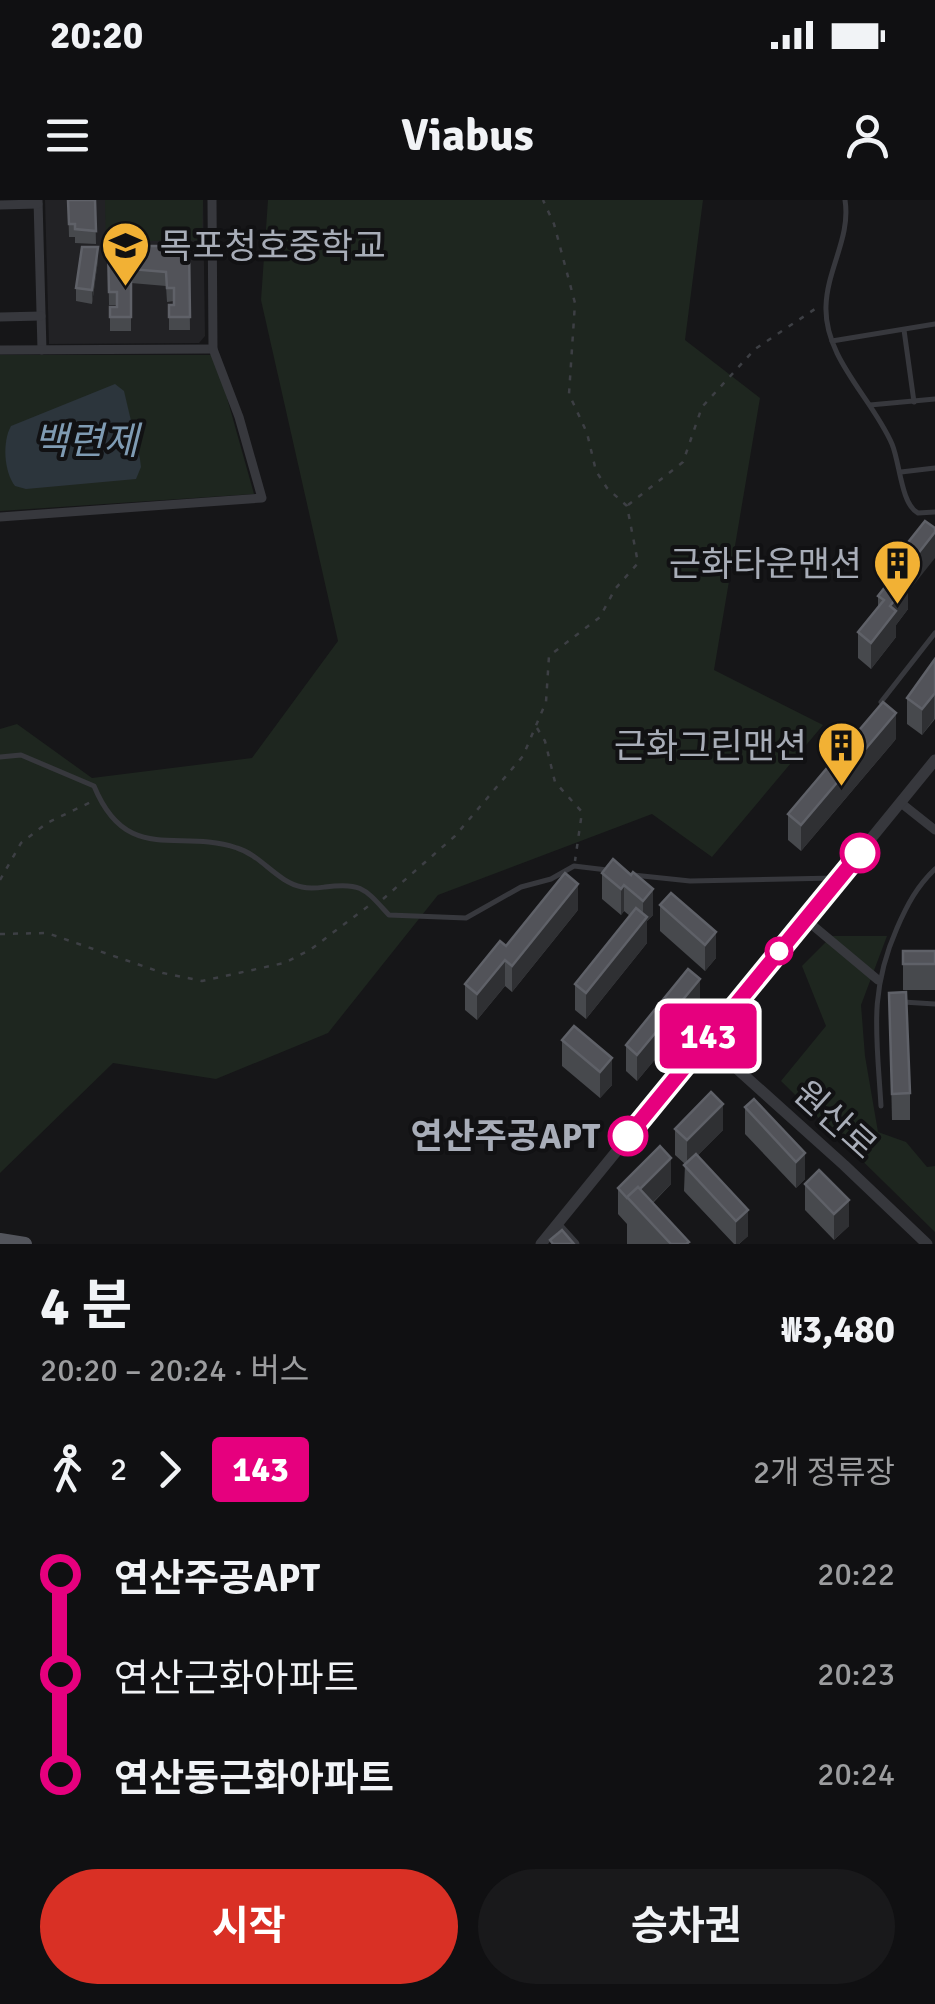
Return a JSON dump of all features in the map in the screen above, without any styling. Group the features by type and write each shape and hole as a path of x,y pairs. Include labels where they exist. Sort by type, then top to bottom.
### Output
{"main road":[{"path":"0,1240 25,1244"}],"street":[{"path":"0,517 262,498 239,417 213,349 212,200"},
{"path":"0,206 38,202 42,350"},
{"path":"0,317 41,316"},
{"path":"0,350 213,349"},
{"path":"540,1244 935,760"},
{"path":"901,803 935,830"},
{"path":"805,919 830,944 878,980"},
{"name":"원산로","path":"705,1040 927,1244"},
{"path":"557,1224 575,1244"}],"lane":[{"path":"845,200 847,211 840,250 828,284 827,330 883,425 911,510 935,512"},
{"path":"832,341 935,324"},
{"path":"904,330 914,402"},
{"path":"870,405 935,399"},
{"path":"901,472 935,468"},
{"path":"880,702 935,633"},
{"path":"0,757 21,755 94,786 120,826 140,838 240,848 289,884 308,889 350,883 365,888 389,915 466,918 521,887 551,879 574,866 611,870"},
{"path":"881,1106 878,980 906,908 935,869"},
{"path":"629,874 690,882 839,878"},
{"path":"876,1000 935,1004"}],"path":[{"path":"0,934 47,933 162,973 202,980 284,963 310,950 364,907 388,897 455,836 523,756 546,702 550,656 600,617 615,589 638,563 627,506 607,488 596,471 587,433 569,394 575,303 554,224 542,200"},
{"path":"627,506 683,462 702,407 755,349 820,306 826,306"},
{"path":"536,726 545,741 555,782 582,812 574,866"},
{"path":"0,880 21,843 47,823 99,798"}],"shaded area":[{"name":"목포청호중학교","path":"45,200 203,200 205,336 199,343 49,344"},
{"path":"105,200 203,200 202,240 106,242"},
{"path":"268,200 703,200 685,340 760,398 714,670 823,725 712,857 652,814 438,895 328,1033 216,1079 113,1063 0,1173 0,729 17,724 92,778 252,758 338,641 261,300"},
{"path":"0,355 215,355 254,494 0,511"},
{"path":"832,936 887,936 861,1005 865,1056 878,1132 906,1142 927,1167 935,1166 935,1232 781,1081 826,1026 802,966"}],"water":[{"name":"백련제","path":"115,384 124,391 140,459 136,479 26,489 15,486 6,457 11,426"}],"building":[{"path":"68,200 95,200 96,231 75,229 75,224 69,224"},
{"path":"108,246 189,246 190,317 169,317 174,288 167,288 166,272 131,269 131,317 110,317 110,307 117,307 117,292 109,292"},
{"path":"82,247 98,247 92,290 76,288"},
{"path":"925,521 935,532 902,574 890,565"},
{"path":"896,573 908,583 890,606 896,611 871,643 858,632 884,600 878,596"},
{"path":"935,659 935,693 922,709 907,698"},
{"path":"883,702 896,713 801,825 788,814"},
{"path":"613,859 653,889 643,901 602,873"},
{"path":"565,873 578,884 512,966 505,960 477,994 465,984 500,941 506,946"},
{"path":"671,893 716,932 705,945 660,905"},
{"path":"636,908 647,917 586,993 575,984"},
{"path":"903,951 935,951 935,964 903,964"},
{"path":"688,969 700,979 637,1055 626,1045"},
{"path":"906,992 910,1093 892,1094 889,993"},
{"path":"574,1026 612,1058 600,1072 562,1040"},
{"path":"711,1092 723,1104 687,1140 675,1129"},
{"path":"754,1099 805,1153 796,1162 745,1107"},
{"path":"660,1146 671,1158 627,1198 618,1188"},
{"path":"696,1154 748,1210 736,1221 684,1165"},
{"path":"819,1170 849,1200 834,1214 805,1184"},
{"path":"638,1187 689,1242 671,1244 627,1197"},
{"path":"562,1230 574,1244 553,1244 550,1240"}],"bus line":[{"name":"143","path":"628,1136 860,853"}],"place":[{"name":"목포청호중학교","path":"125,288"},
{"name":"근화타운맨션","path":"897,606"},
{"name":"근화그린맨션","path":"842,788"},
{"name":"연산주공APT","path":"628,1136"}]}
